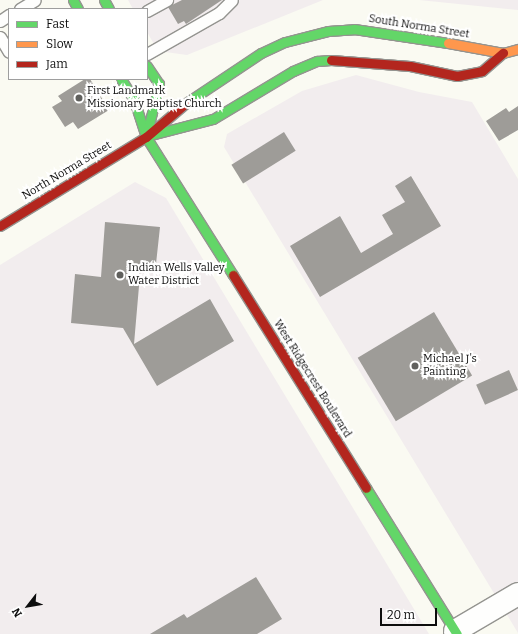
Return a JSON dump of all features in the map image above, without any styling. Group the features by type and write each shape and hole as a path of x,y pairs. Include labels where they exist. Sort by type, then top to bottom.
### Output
{"main road":[{"name":"South Norma Street","path":"146,137 199,92 261,53 285,42 328,31 354,29 412,36 503,53 518,49"},
{"name":"South Norma Street","path":"146,137 213,120 293,71 317,61 338,60 410,66 457,76 482,71 503,53"},
{"path":"146,137 159,84 148,68"},
{"name":"West Ridgecrest Boulevard","path":"122,80 134,100 146,137 456,632"},
{"name":"North Norma Street","path":"0,226 146,137"}],"street":[{"path":"456,632 518,594"}],"lane":[{"path":"22,8 35,0"},
{"path":"148,10 167,0"},
{"path":"148,46 227,0"},
{"path":"148,53 219,13 232,0"},
{"path":"0,37 8,50"}],"shaded area":[{"path":"128,0 323,0 187,55 158,51 148,34 148,8 132,8"},
{"path":"419,0 518,0 518,10"},
{"path":"356,75 419,92 472,102 518,179 518,633 224,147 227,134 302,91"},
{"path":"135,182 166,198 429,634 0,634 0,265"}],"building":[{"path":"182,0 222,0 186,24 184,21 178,24 168,7"},
{"path":"83,80 91,80 109,110 78,129 73,122 65,127 52,107 62,101 58,96"},
{"path":"518,106 518,130 499,141 486,121 506,108 509,112"},
{"path":"284,132 296,151 243,184 231,165"},
{"path":"411,176 441,226 320,297 290,246 340,216 361,253 393,234 382,215 405,202 395,186"},
{"path":"105,222 160,227 156,264 141,263 134,344 210,299 234,341 157,386 123,328 71,323 75,274 101,277"},
{"name":"Michael J's Painting","path":"434,312 472,375 396,421 358,358"},
{"path":"509,370 518,390 485,405 476,385"},
{"path":"256,577 282,619 257,634 150,634 184,614 187,618"}],"traffic: fast":[{"path":"73,0 77,8"},
{"path":"104,0 108,8"},
{"path":"186,103 261,53 285,42 328,31 354,29 448,43"},
{"path":"151,135 213,119 293,71 317,61 331,60"},
{"path":"146,137 159,84 148,68"},
{"path":"122,80 134,100 146,137 233,275"},
{"path":"366,488 457,634"}],"traffic: slow":[{"path":"448,43 503,53 518,49"}],"traffic: jam":[{"path":"331,60 410,66 457,76 482,71 503,53"},
{"path":"0,226 146,137 186,103"},
{"path":"233,275 366,488"}],"place":[{"name":"First Landmark Missionary Baptist Church","path":"79,98"},
{"name":"Indian Wells Valley Water District","path":"120,275"},
{"name":"Michael J's Painting","path":"415,366"}]}
